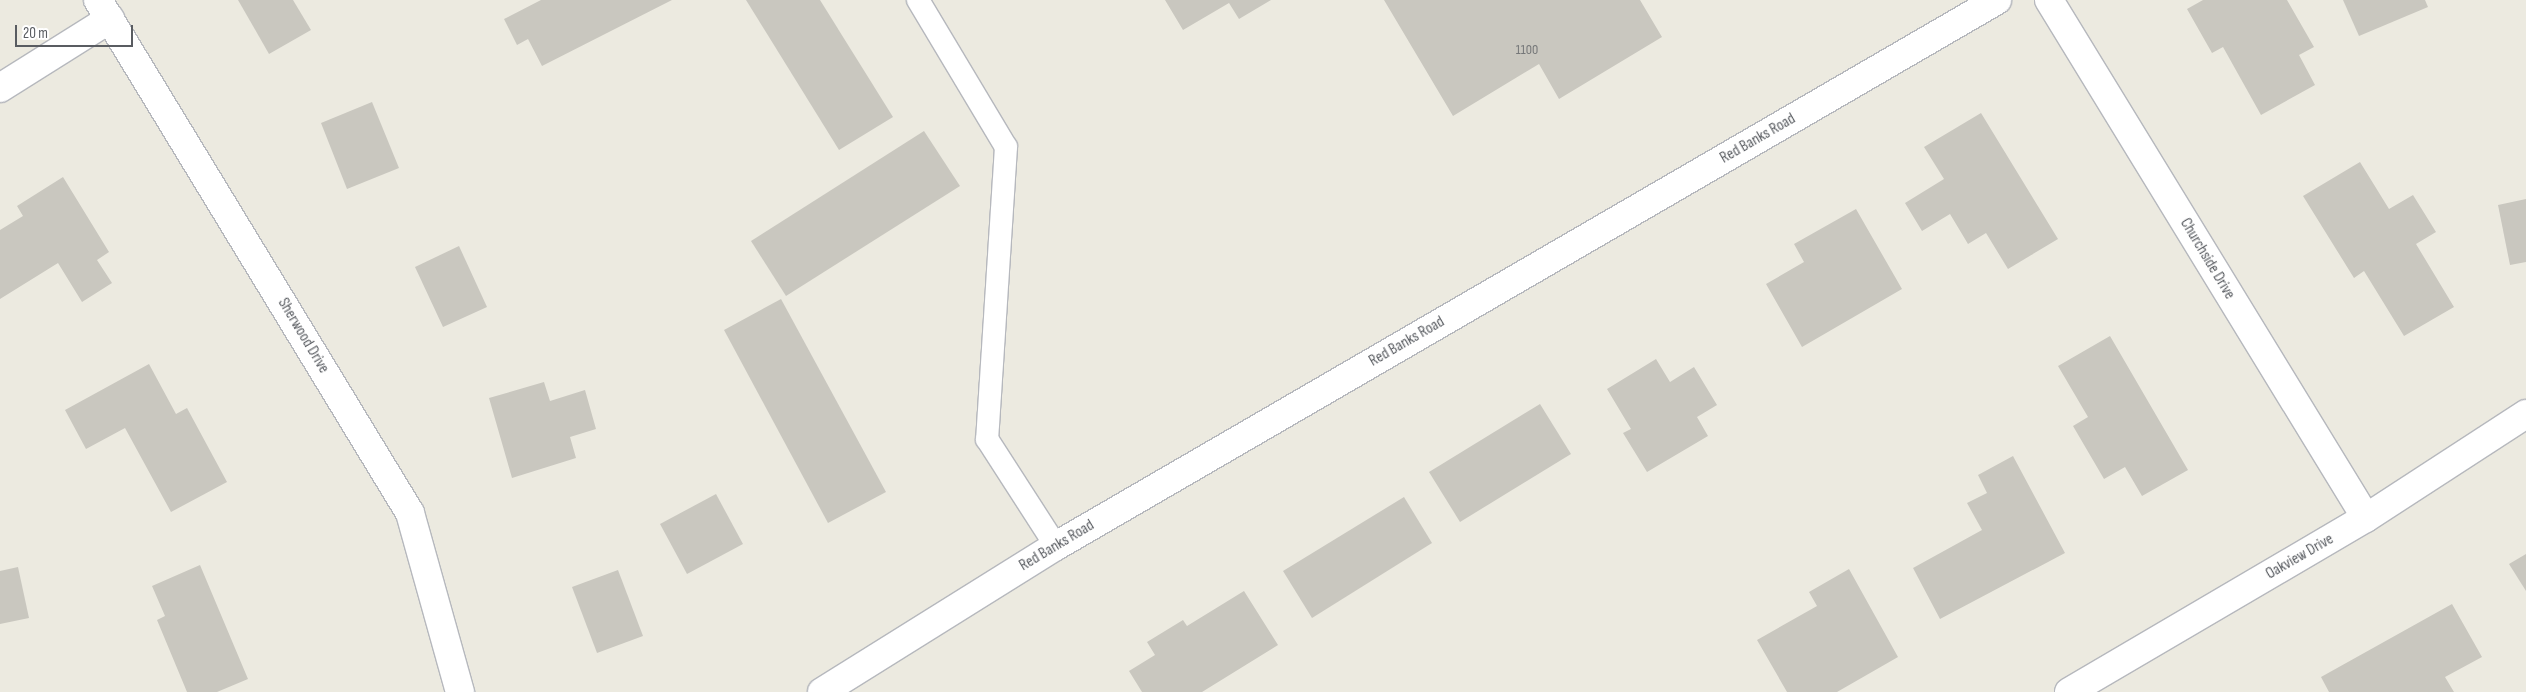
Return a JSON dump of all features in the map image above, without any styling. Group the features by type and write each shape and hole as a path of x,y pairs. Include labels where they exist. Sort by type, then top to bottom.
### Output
{"street":[{"name":"Red Banks Road","path":"822,692 1056,546 1997,0"},
{"name":"Churchside Drive","path":"2049,0 2366,518"},
{"path":"0,88 104,10"},
{"name":"Sherwood Drive","path":"104,10 410,513 460,692"},
{"name":"Oakview Drive","path":"2069,692 2366,518 2526,414"}],"lane":[{"path":"918,0 1006,147 987,439 1056,546"}],"building":[{"path":"238,0 293,0 311,30 269,54"},
{"path":"541,0 672,0 542,66 528,39 517,45 504,19"},
{"path":"746,0 820,0 893,117 839,150"},
{"path":"1165,0 1271,0 1239,19 1229,3 1183,30"},
{"path":"1384,0 1640,0 1662,37 1559,99 1539,64 1453,116"},
{"path":"2203,0 2287,0 2314,47 2299,55 2315,85 2261,115 2223,47 2212,53 2187,9"},
{"path":"2343,0 2425,0 2428,7 2359,36"},
{"path":"372,102 399,168 347,189 321,123"},
{"path":"1981,113 2058,239 2008,269 1986,233 1968,244 1950,214 1922,231 1905,203 1944,179 1924,147"},
{"path":"924,131 960,186 786,296 751,241"},
{"path":"2360,162 2389,209 2413,195 2436,232 2416,244 2454,307 2404,336 2364,271 2354,278 2303,196"},
{"path":"63,177 109,252 97,260 112,283 82,302 58,263 0,299 0,230 23,216 17,206"},
{"path":"2526,199 2526,262 2510,265 2498,205"},
{"path":"1856,209 1902,289 1802,347 1766,284 1804,262 1794,244"},
{"path":"459,246 487,307 443,327 415,267"},
{"path":"781,299 886,492 828,523 724,330"},
{"path":"2110,336 2188,470 2142,496 2125,467 2104,479 2073,426 2088,417 2058,366"},
{"path":"1656,359 1670,382 1694,367 1717,405 1697,417 1708,436 1647,472 1623,433 1631,429 1607,389"},
{"path":"149,364 176,414 187,408 227,482 171,512 125,428 86,449 65,410"},
{"path":"544,382 550,401 585,390 596,429 570,437 576,458 512,478 489,398"},
{"path":"1540,404 1571,454 1460,522 1429,472"},
{"path":"2013,456 2065,553 1940,619 1913,568 1982,530 1967,503 1987,493 1978,475"},
{"path":"716,494 743,544 687,574 660,524"},
{"path":"1404,497 1432,543 1312,618 1283,571"},
{"path":"2526,554 2526,591 2509,564"},
{"path":"200,565 248,679 217,692 187,692 157,620 165,616 152,586"},
{"path":"18,567 29,618 0,624 0,571"},
{"path":"1849,569 1898,657 1837,692 1787,692 1757,640 1817,606 1809,592"},
{"path":"618,570 643,636 597,653 572,587"},
{"path":"1244,591 1278,645 1202,692 1142,692 1129,671 1155,655 1147,642 1183,620 1187,626"},
{"path":"2452,604 2482,657 2445,677 2454,692 2329,692 2321,677"}]}
